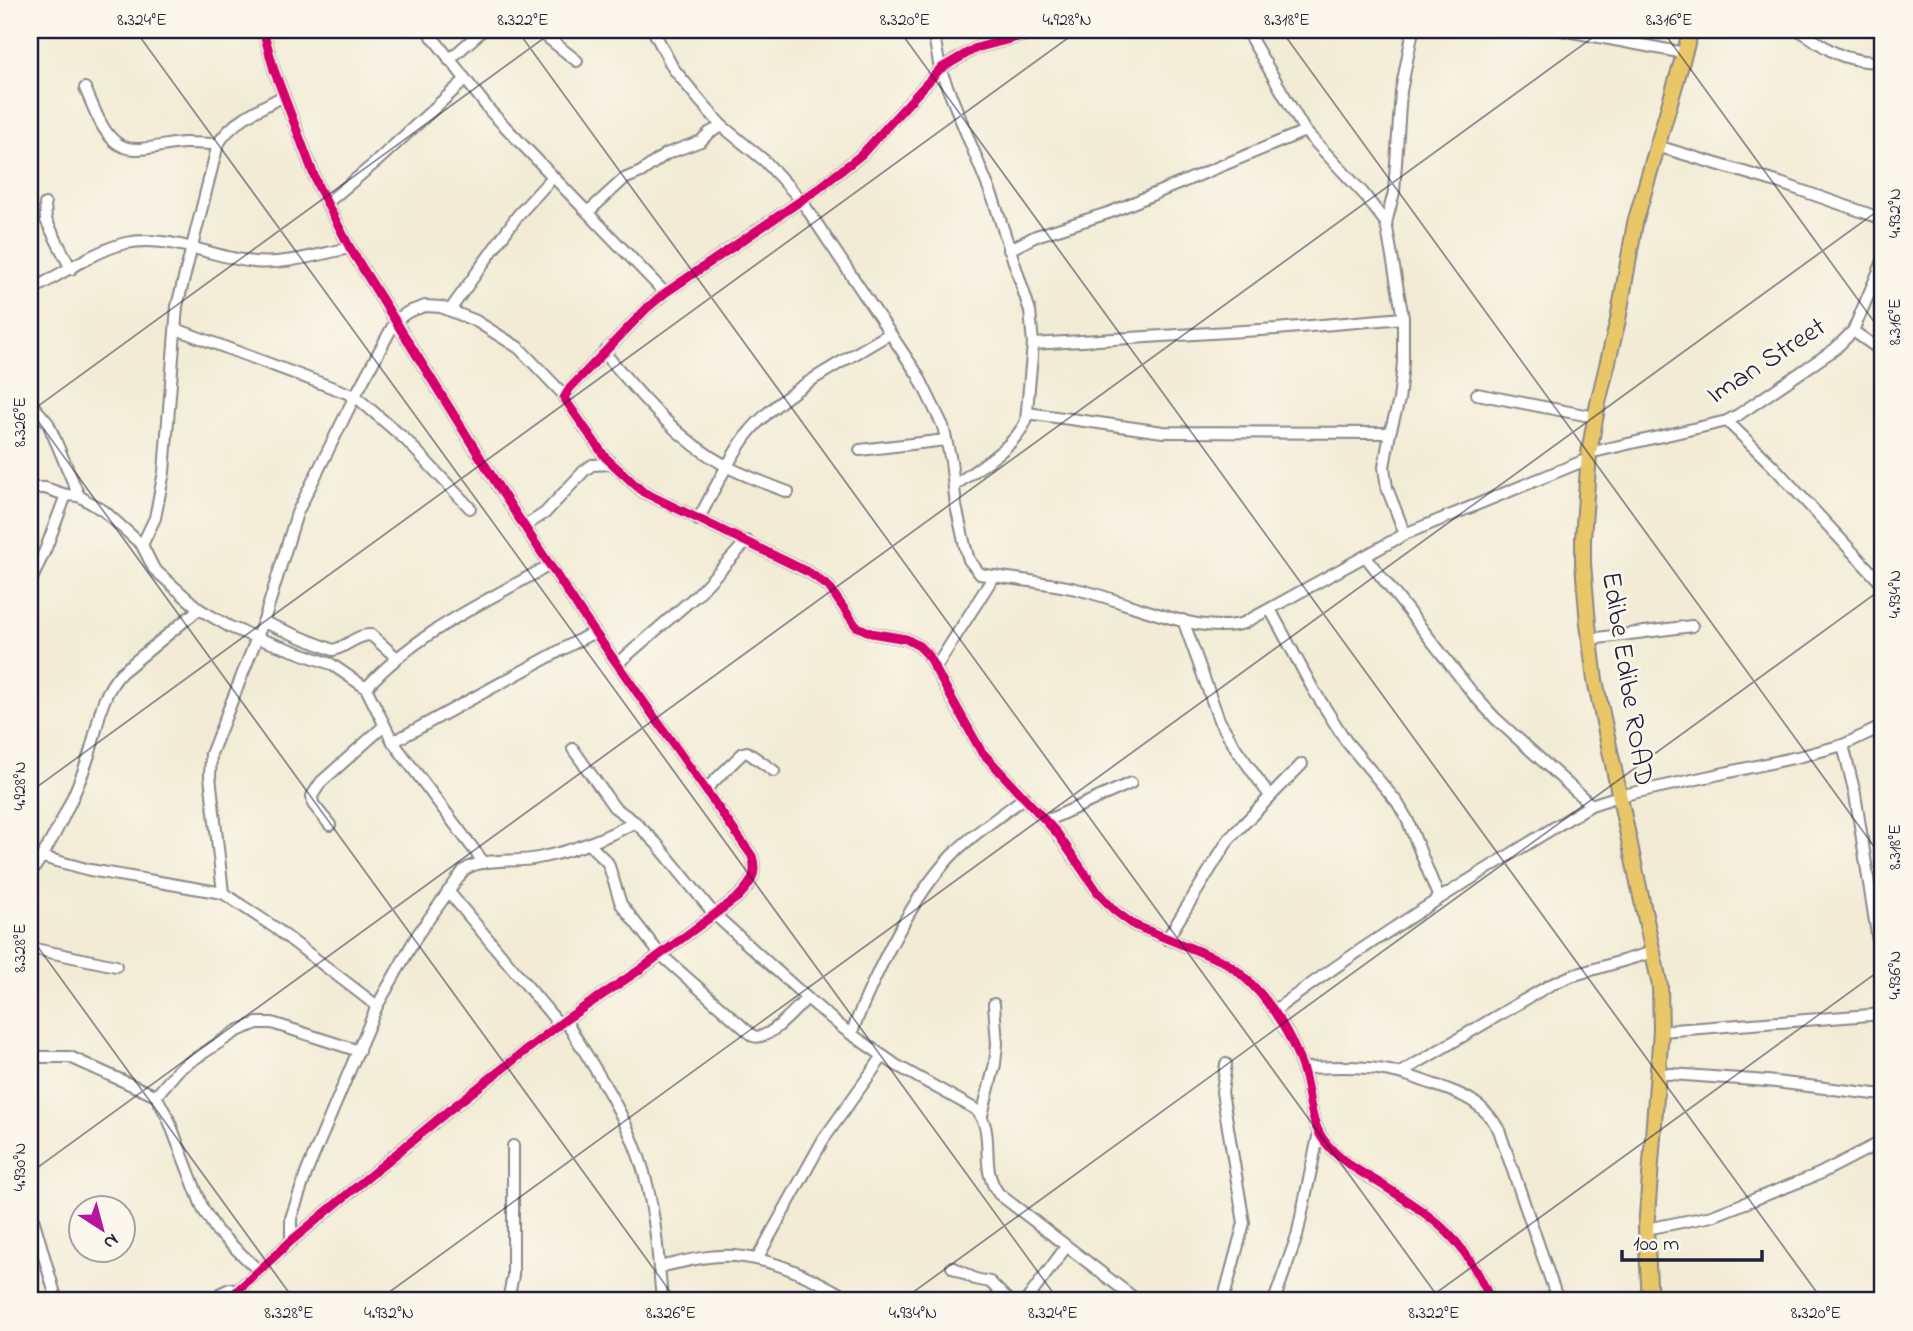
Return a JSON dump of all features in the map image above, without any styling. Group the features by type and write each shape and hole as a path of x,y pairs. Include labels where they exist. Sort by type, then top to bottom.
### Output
{"main road":[{"name":"Edibe Edibe ROAD","path":"1650,1301 1646,1228 1661,1031 1660,986 1595,680 1583,563 1588,456 1618,320 1634,223 1691,30"}],"street":[{"path":"216,1300 226,1289 239,1296 258,1270 448,1111 562,1022 638,971 749,887 755,874 752,856 594,632 350,248 327,202 284,96 263,30"},
{"path":"426,30 491,112 665,293"},
{"path":"449,60 483,30"},
{"path":"538,30 577,61"},
{"path":"653,30 673,68 722,125 765,161 802,200 918,375 934,405 946,440 969,560 980,574 994,576 936,667"},
{"path":"933,30 940,69 994,201 1030,311 1033,344 1027,413 1021,431 1011,442 954,486"},
{"path":"564,395 647,308 665,293 802,200 861,155 940,69 976,48 1044,30"},
{"path":"1246,30 1305,131 1363,193 1386,223"},
{"path":"1405,534 1387,488 1384,467 1399,400 1403,363 1403,318 1386,223 1394,192 1401,92 1413,30"},
{"path":"1562,30 1684,53"},
{"path":"1797,30 1813,37 1828,49 1848,57 1883,62"},
{"path":"327,202 376,162 465,80"},
{"path":"85,88 99,120 122,147 132,149 183,143 218,145"},
{"path":"142,545 155,518 164,472 177,306 218,145 229,129 242,119 284,96"},
{"path":"588,212 624,179 641,172 666,153 701,141 709,132 722,125"},
{"path":"1010,250 1035,236 1111,212 1305,131"},
{"path":"1657,146 1780,183 1883,219"},
{"path":"450,310 518,215 552,178"},
{"path":"45,204 46,220 71,269"},
{"path":"30,291 123,243 153,242 192,247 244,260 269,262 350,248"},
{"name":"Iman Street","path":"994,576 1076,589 1183,620 1217,627 1232,627 1270,609 1405,534 1588,456 1727,421 1835,349 1853,331 1883,261"},
{"path":"223,893 210,776 211,754 263,622 297,513 396,320 425,306 441,307 476,321 519,348 564,395 611,464 643,492 747,541 823,582 834,593 851,622 860,629 906,639 919,646 936,667 981,751 1046,821 1076,858 1099,894 1125,920 1202,951 1236,969 1274,1011 1303,1068 1324,1142 1352,1167 1415,1206 1452,1235 1476,1268 1491,1301"},
{"path":"1033,344 1276,330 1403,318"},
{"path":"176,329 355,396 407,441 470,508"},
{"path":"1853,331 1883,352"},
{"path":"698,520 747,435 777,406 889,334"},
{"path":"604,352 664,419 727,466 788,492"},
{"path":"1478,394 1595,417"},
{"path":"30,402 48,423 79,496"},
{"path":"1027,413 1163,432 1390,433"},
{"path":"1727,421 1773,466 1883,585"},
{"path":"860,450 946,440"},
{"path":"525,526 545,513 592,465 611,464"},
{"path":"30,488 45,488 79,496 104,511 142,545 154,569 199,609 230,627 331,664 366,688 393,742 484,863"},
{"path":"30,583 66,495"},
{"path":"617,664 698,594 747,541"},
{"path":"1365,556 1474,695 1495,718 1591,805"},
{"path":"366,688 397,658 434,632 550,565"},
{"path":"30,874 42,857 85,768 101,703 111,685 121,673 199,609"},
{"path":"1270,609 1313,689 1346,741 1407,819 1439,898"},
{"path":"1183,620 1219,720 1270,796"},
{"path":"263,622 333,650 342,648 359,636 372,635 397,658"},
{"path":"1590,639 1692,626"},
{"path":"393,742 594,632"},
{"path":"330,825 313,804 312,796 321,782 384,726"},
{"path":"1274,1011 1324,974 1439,898 1591,805 1619,796 1843,745 1883,726"},
{"path":"1843,745 1855,794 1883,973"},
{"path":"573,750 614,807 635,822 667,855 714,914 807,998 883,1056 982,1115"},
{"path":"706,789 743,753 747,752 774,771"},
{"path":"1167,939 1229,839 1302,764"},
{"path":"1046,821 1131,783"},
{"path":"851,1034 871,984 904,924 936,874 974,835 1025,797"},
{"path":"291,1241 291,1218 307,1171 377,1006 418,934 464,870 484,863 534,859 568,852 607,837 635,822"},
{"path":"589,844 608,863 621,904 659,953 753,1036 758,1038 768,1035 807,998"},
{"path":"42,857 90,870 223,893 274,927 377,1006"},
{"path":"448,891 562,1022 614,1100 639,1158 649,1195 662,1301"},
{"path":"30,948 116,965"},
{"path":"1400,1073 1550,985 1571,976 1653,952"},
{"path":"994,1004 997,1044 995,1064 982,1115 986,1129 987,1167 992,1185 1019,1211 1138,1301"},
{"path":"1661,1031 1883,1014"},
{"path":"156,1096 179,1069 237,1031 257,1023 272,1023 359,1051"},
{"path":"757,1259 822,1140 883,1056"},
{"path":"30,1057 70,1057 156,1096 168,1118 203,1209 217,1231 258,1270"},
{"path":"1223,1301 1244,1223 1222,1092 1226,1064"},
{"path":"1303,1068 1340,1067 1400,1073 1464,1095 1478,1103 1494,1121 1558,1301"},
{"path":"1658,1073 1767,1081 1883,1095"},
{"path":"1274,1301 1297,1236 1319,1132"},
{"path":"1646,1228 1712,1216 1819,1174 1883,1141"},
{"path":"508,1301 513,1275 513,1146"},
{"path":"30,1209 57,1301"},
{"path":"1026,1301 1066,1247"},
{"path":"659,1267 733,1255 757,1259 808,1278 852,1301"},
{"path":"952,1267 975,1279 990,1282 1009,1301"}],"cycle path":[{"path":"237,1291 291,1241 448,1111 565,1020 638,971 738,897 750,883 754,873 752,856 582,614 503,494 350,248 318,186 274,70 263,30"},
{"path":"1044,30 976,48 940,69 861,155 818,189 647,308 570,388 564,398 605,457 643,492 810,573 829,587 856,626 871,633 906,639 919,646 927,654 981,751 1057,833 1099,894 1115,911 1134,925 1225,962 1261,995 1281,1022 1296,1052 1305,1077 1316,1126 1326,1143 1345,1161 1418,1208 1447,1232 1470,1261 1491,1301"}]}
